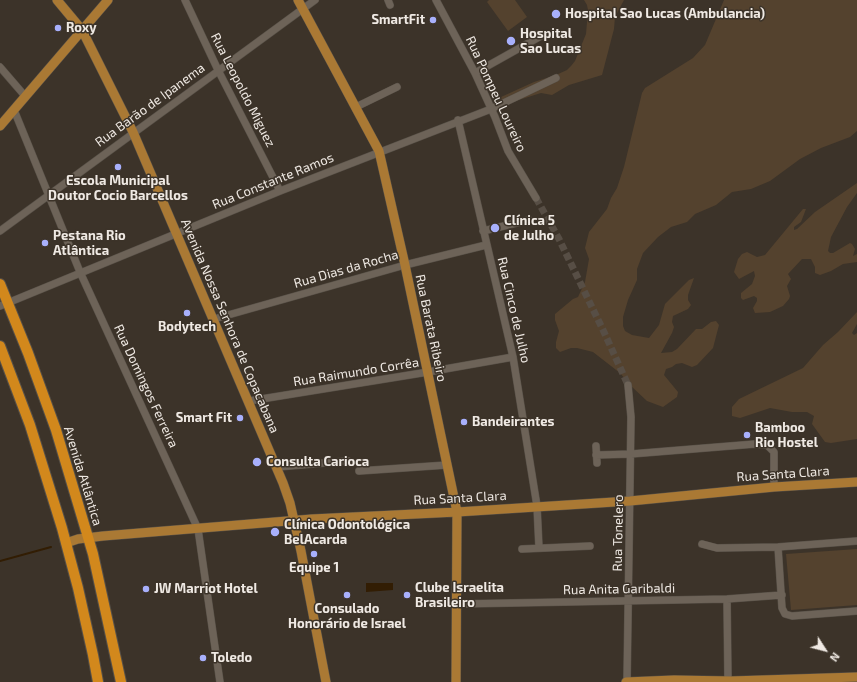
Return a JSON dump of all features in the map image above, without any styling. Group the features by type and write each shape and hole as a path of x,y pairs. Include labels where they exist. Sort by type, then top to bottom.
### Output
{"highway":[{"name":"Avenida Atlântica","path":"0,284 4,304 56,430 88,537 121,682"},
{"path":"0,346 30,425 66,543 98,682"}],"main road":[{"name":"Avenida Nossa Senhora de Copacabana","path":"57,0 82,30 134,132 277,466 287,493 294,520 326,682"},
{"path":"0,126 108,0"},
{"name":"Rua Barata Ribeiro","path":"298,0 379,151 428,372 456,512 456,682"},
{"name":"Rua Santa Clara","path":"66,543 88,537 294,520 630,501 774,487 857,482"},
{"path":"626,682 674,680 800,681 857,677"}],"street":[{"name":"Rua Leopoldo Miguez","path":"186,0 218,70 280,191"},
{"name":"Rua Barão de Ipanema","path":"0,231 315,0"},
{"name":"Rua Pompeu Loureiro","path":"436,0 491,108 508,152 536,198"},
{"path":"474,73 541,36"},
{"path":"0,67 25,96"},
{"name":"Rua Constante Ramos","path":"4,304 379,151 491,108 556,78"},
{"path":"356,106 397,87"},
{"name":"Rua Domingos Ferreira","path":"14,110 80,272 198,528 220,682"},
{"name":"Rua Cinco de Julho","path":"458,120 513,356 537,506 539,548"},
{"path":"483,231 529,220"},
{"name":"Rua Dias da Rocha","path":"214,319 405,265 486,245"},
{"name":"Rua Raimundo Corrêa","path":"249,401 428,372 513,356"},
{"name":"Rua Tonelero","path":"626,682 629,601 631,454 631,417 628,385"},
{"path":"596,455 631,454 754,444 767,445 774,452 774,487"},
{"path":"596,446 597,463"},
{"path":"277,466 348,461"},
{"path":"359,471 447,465"},
{"path":"702,544 717,548 778,547 857,541"},
{"path":"522,549 590,546"},
{"path":"778,547 783,611 789,615 857,611"},
{"name":"Rua Anita Garibaldi","path":"457,604 727,599 782,595"},
{"path":"727,599 728,681"}],"shaded area":[{"path":"489,0 515,0 527,17 508,31 487,2"},
{"path":"584,0 624,0 615,17 614,29 602,75 569,85 552,95 541,93 509,103 498,101 501,97 534,82 556,75 567,70 571,66 575,61 586,34 588,10"},
{"path":"724,0 857,0 857,131 850,137 821,148 800,159 770,181 751,189 732,192 716,205 695,214 687,222 671,227 658,237 643,253 637,269 637,280 628,300 623,317 623,326 625,331 632,335 649,338 659,325 665,304 689,280 694,278 688,295 688,300 691,305 688,309 673,316 672,322 674,327 661,353 672,352 677,349 696,329 702,329 711,322 716,321 719,325 713,348 697,365 692,367 682,363 666,369 664,375 678,392 677,397 663,407 647,401 620,373 593,352 571,348 560,352 556,348 559,331 555,320 555,314 573,299 578,297 585,282 589,259 585,248 589,232 607,209 617,188 624,167 642,93 645,88 693,58 705,45"},
{"path":"857,183 857,193 847,207 831,237 828,251 833,253 850,243 855,249 853,256 857,254 857,262 843,264 820,275 815,273 815,267 811,259 802,259 788,274 791,279 787,286 790,296 783,306 770,312 755,313 753,308 757,298 754,296 743,300 741,298 741,293 752,284 755,276 754,271 739,279 734,272 738,259 742,254 747,252 757,257 765,255 803,209 806,209 801,222 794,227 794,230 815,212"},
{"path":"857,312 857,324 852,333 854,335 857,333 857,439 831,443 825,442 812,424 814,416 807,412 792,412 770,408 740,418 732,416 732,407 739,399 803,368 823,345"},
{"path":"857,549 857,605 791,610 786,554"},
{"path":"366,583 393,583 393,590 366,592"}],"waterway":[{"path":"0,561 51,547"}],"tunnel":[{"path":"536,198 559,239 628,385"}],"place":[{"name":"Hospital Sao Lucas (Ambulancia)","path":"556,14"},
{"name":"SmartFit","path":"433,20"},
{"name":"Roxy","path":"58,28"},
{"name":"Hospital Sao Lucas","path":"511,41"},
{"name":"Escola Municipal Doutor Cocio Barcellos","path":"118,167"},
{"name":"Clínica 5 de Julho","path":"495,228"},
{"name":"Pestana Rio Atlântica","path":"45,243"},
{"name":"Bodytech","path":"187,313"},
{"name":"Smart Fit","path":"240,418"},
{"name":"Bandeirantes","path":"464,422"},
{"name":"Bamboo Rio Hostel","path":"747,435"},
{"name":"Consulta Carioca","path":"257,462"},
{"name":"Clínica Odontológica BelAcarda","path":"275,532"},
{"name":"Equipe 1","path":"314,554"},
{"name":"JW Marriot Hotel","path":"146,589"},
{"name":"Consulado Honorário de Israel","path":"347,595"},
{"name":"Clube Israelita Brasileiro","path":"407,595"},
{"name":"Toledo","path":"203,658"}]}
